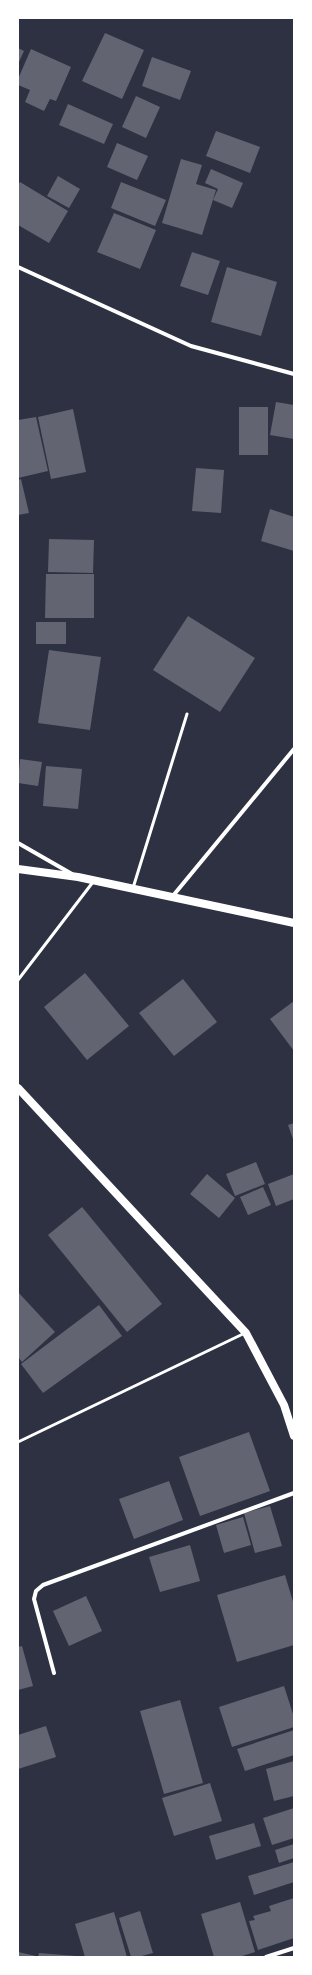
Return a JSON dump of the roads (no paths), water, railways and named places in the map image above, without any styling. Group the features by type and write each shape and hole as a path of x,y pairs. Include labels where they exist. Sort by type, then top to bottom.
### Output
{"main road":[{"path":"18,869 94,880 294,923"},
{"path":"18,1088 246,1333 284,1405 294,1436"}],"street":[{"path":"18,267 191,346 294,374"},
{"path":"172,897 294,749"},
{"path":"18,843 78,877"},
{"path":"54,1672 34,1599 36,1592 43,1585 294,1493"},
{"path":"266,1957 294,1948"}],"lane":[{"path":"133,889 187,714"},
{"path":"18,980 94,880"},
{"path":"18,1442 246,1333"}]}
